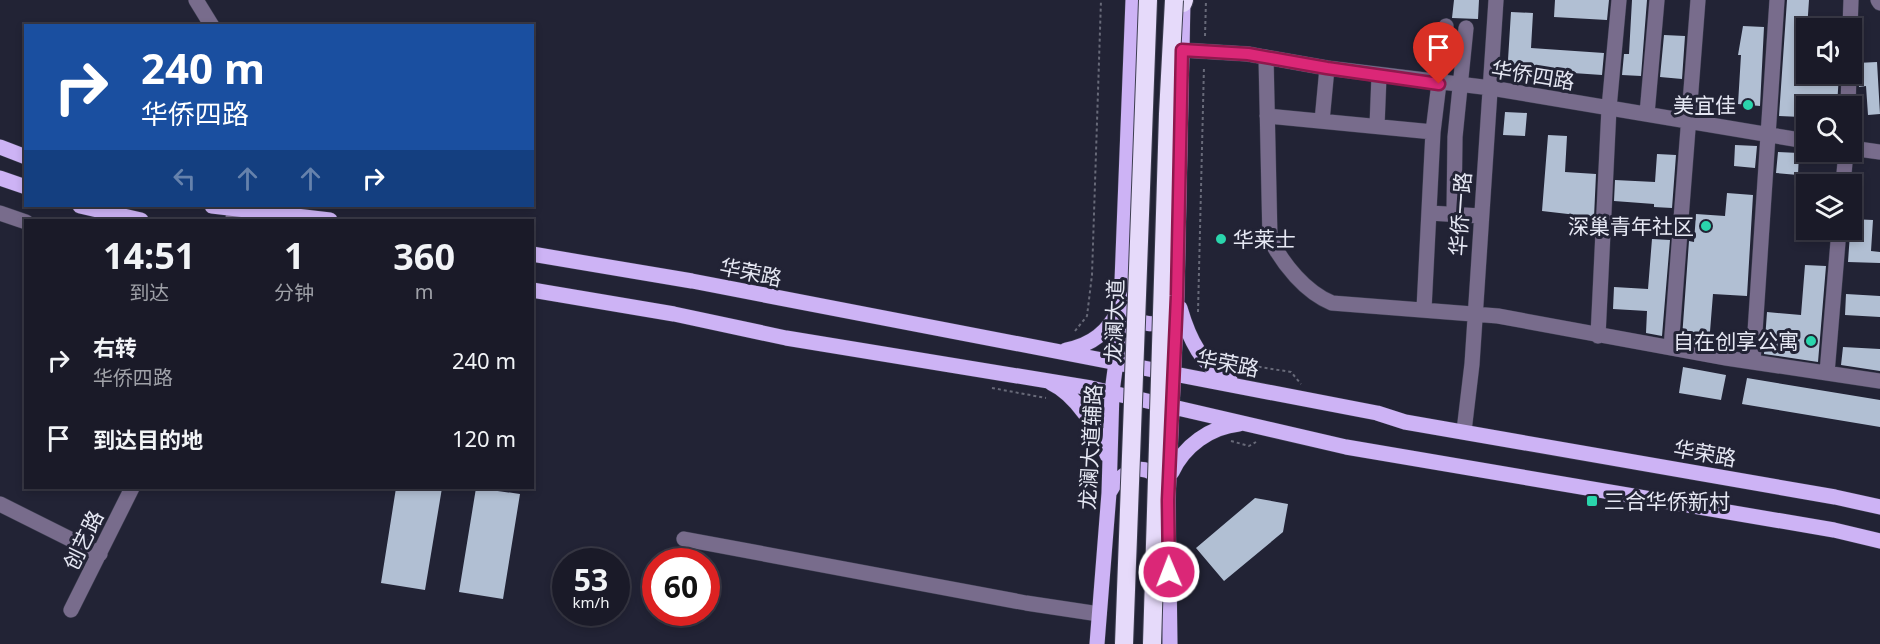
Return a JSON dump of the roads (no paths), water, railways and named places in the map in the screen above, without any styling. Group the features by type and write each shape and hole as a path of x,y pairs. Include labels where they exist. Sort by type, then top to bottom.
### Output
{"highway":[{"name":"龙澜大道","path":"1124,644 1148,0"},
{"path":"1152,644 1167,125 1181,1"}],"main road":[{"name":"龙澜大道辅路","path":"1097,644 1109,493 1112,392 1117,362 1121,305 1133,0"},
{"path":"1170,644 1168,500 1177,303 1181,1"},
{"path":"0,147 24,156"},
{"path":"1,181 24,187"},
{"path":"84,207 137,219"},
{"path":"216,207 234,212 274,211 324,219"},
{"name":"华荣路","path":"534,254 692,281 797,303 1117,362 1377,413 1405,422 1835,497 1880,507"},
{"path":"534,290 675,314 786,338 1112,392 1346,447 1834,530 1880,541"},
{"path":"1121,305 1127,315 1148,324 1159,324 1170,318 1177,303"},
{"path":"1177,303 1190,339 1198,352 1216,372 1239,386"},
{"path":"1058,351 1075,348 1098,338 1108,329 1121,305"},
{"path":"1042,380 1061,388 1072,400 1097,433 1109,462"},
{"path":"1169,478 1184,452 1196,440 1223,428 1246,424"},
{"path":"1109,493 1118,478 1138,470 1159,479 1168,500"}],"street":[{"path":"196,0 211,24"},
{"name":"华侨一路","path":"1464,431 1475,315 1496,0"},
{"path":"1598,336 1609,108 1619,0"},
{"path":"1647,114 1657,0"},
{"path":"1671,348 1698,0"},
{"path":"1754,362 1777,0"},
{"path":"1850,18 1851,0"},
{"path":"1424,309 1432,132 1446,26"},
{"path":"1454,214 1459,86 1466,28"},
{"name":"华侨四路","path":"1182,50 1266,57 1379,76 1491,88 1796,139"},
{"path":"1266,57 1270,239 1276,250 1318,297 1332,303 1498,316 1598,336 1880,381"},
{"path":"1322,121 1327,68"},
{"path":"1377,126 1379,76"},
{"path":"1267,116 1432,132"},
{"path":"1862,150 1880,152"},
{"path":"0,213 24,221"},
{"path":"1429,213 1481,216"},
{"path":"1827,373 1838,240"},
{"name":"创艺路","path":"71,610 132,489"},
{"path":"0,504 100,554"},
{"path":"684,538 1026,603 1099,614"}],"place":[{"name":"美宜佳","path":"1748,105"},
{"name":"深巢青年社区","path":"1706,226"},
{"name":"华莱士","path":"1221,239"},
{"name":"自在创享公寓","path":"1811,341"},
{"name":"三合华侨新村","path":"1592,501"}]}
